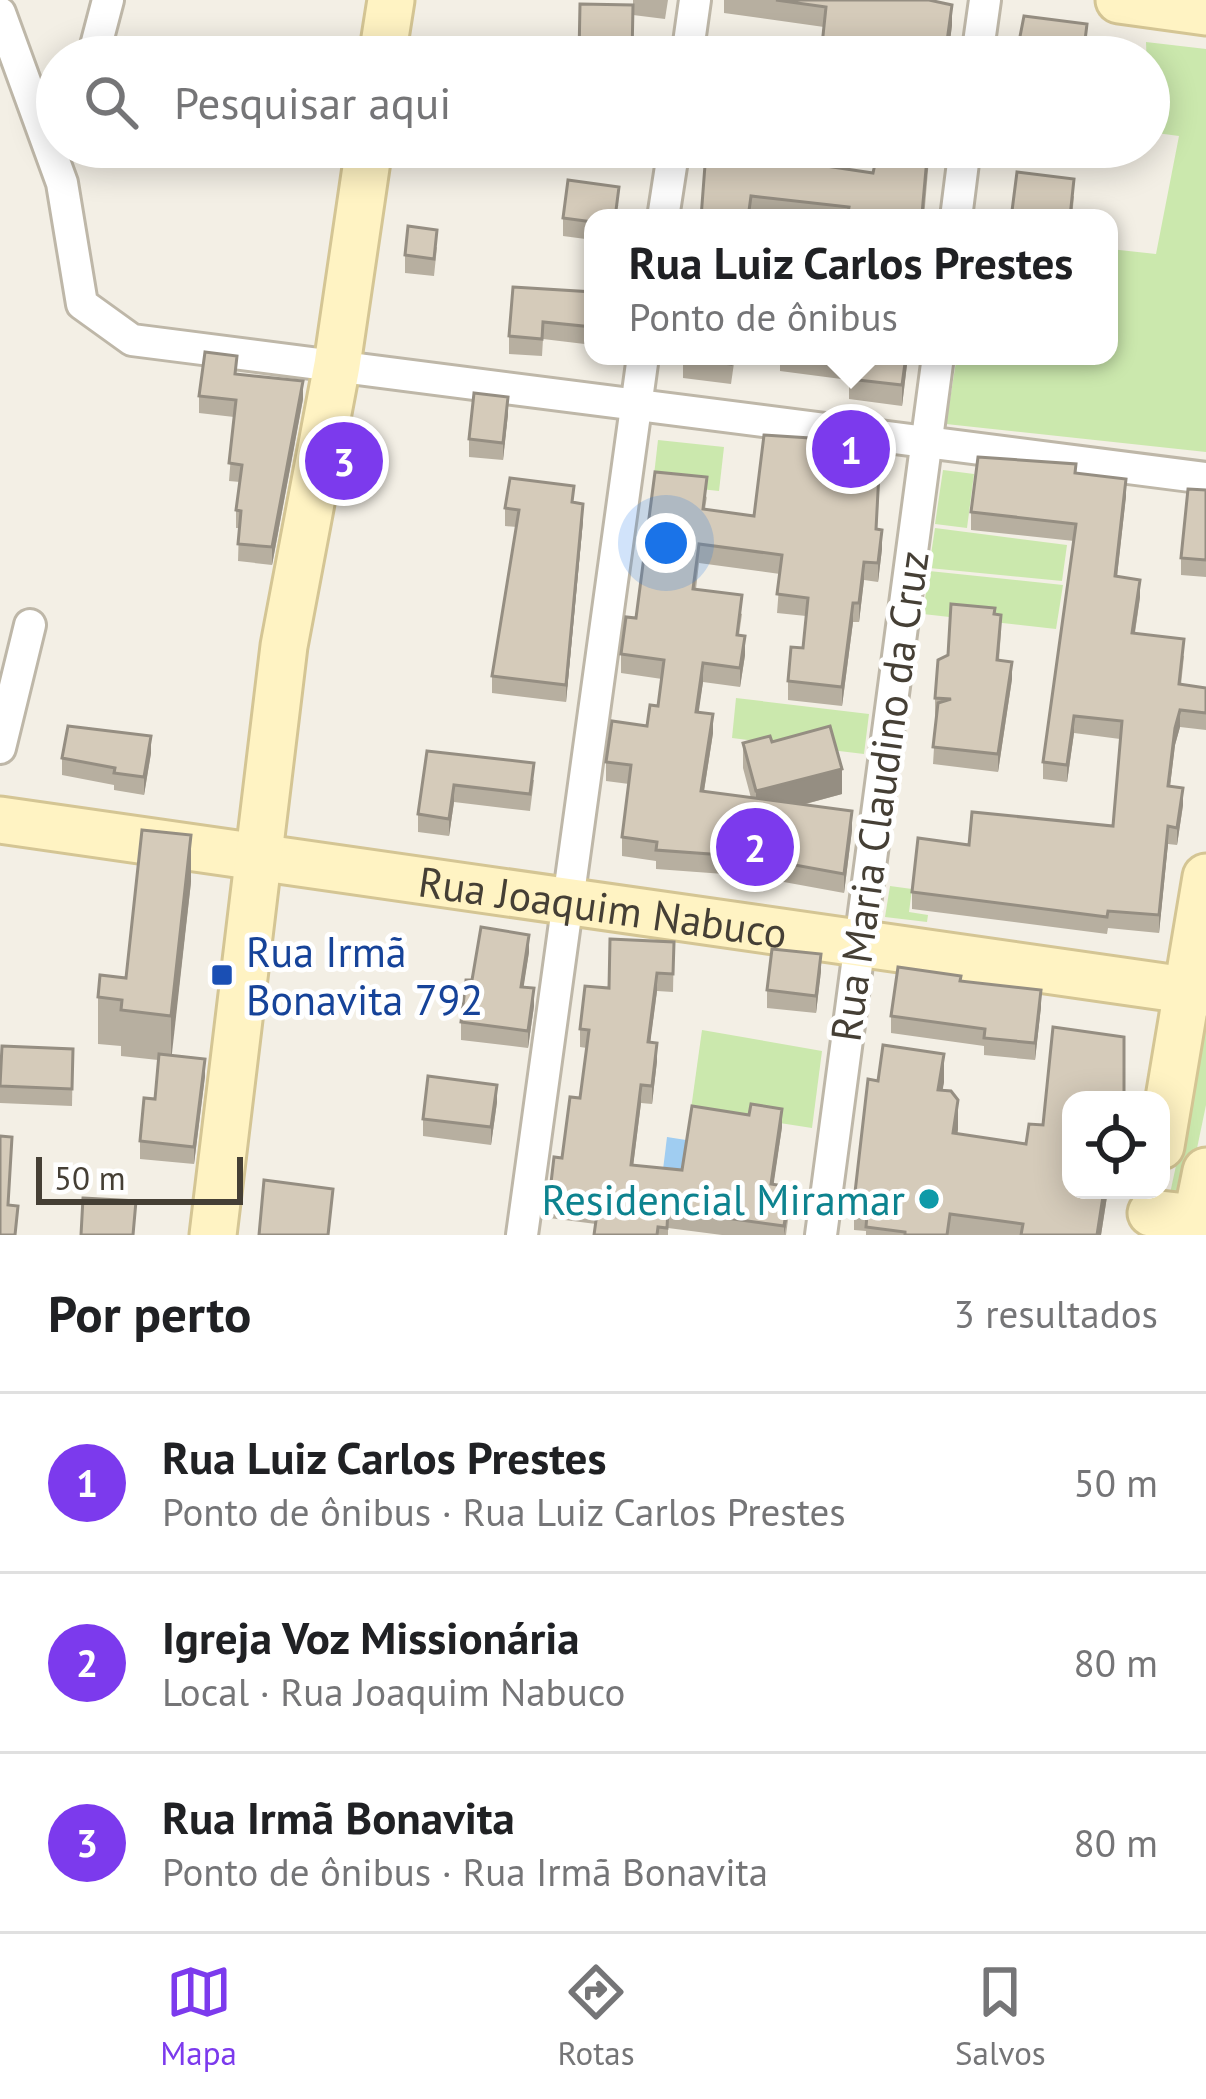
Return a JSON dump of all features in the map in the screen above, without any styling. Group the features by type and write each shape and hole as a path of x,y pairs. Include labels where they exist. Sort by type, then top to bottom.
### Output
{"main road":[{"path":"385,36 391,0"},
{"path":"1119,0 1206,12"},
{"path":"214,1235 284,646 337,365 366,168"},
{"name":"Rua Joaquim Nabuco","path":"0,820 1196,992"},
{"path":"1170,1107 1196,992 1206,877"},
{"path":"1150,1213 1195,1227 1206,1171"}],"street":[{"path":"99,36 108,0"},
{"path":"690,36 695,0"},
{"path":"980,36 985,0"},
{"path":"0,13 36,112"},
{"path":"57,168 82,304 104,325 132,340 636,401 1206,478"},
{"path":"62,183 66,168"},
{"path":"664,209 671,168"},
{"path":"957,209 962,168"},
{"path":"522,1235 642,365"},
{"name":"Rua Maria Claudino da Cruz","path":"821,1235 937,365"},
{"path":"0,748 30,625"}],"green space":[{"path":"1170,45 1206,49 1206,452 946,424 956,365 1118,365 1118,250 1156,254 1179,136 1170,135"},
{"path":"658,440 724,447 719,491 653,484"},
{"path":"943,470 974,474 967,528 935,524"},
{"path":"935,528 1067,545 1062,581 929,568"},
{"path":"929,571 1063,585 1056,629 923,614"},
{"path":"736,698 869,714 864,754 732,738"},
{"path":"890,886 912,889 909,912 928,915 927,922 885,917"},
{"path":"1206,1027 1206,1105 1179,1235 1161,1235"},
{"path":"702,1030 822,1051 812,1128 691,1109"}],"water":[{"path":"667,1137 686,1140 681,1181 662,1178"}],"building":[{"path":"776,0 929,0 952,5 948,36 823,36 826,7"},
{"path":"580,4 633,5 632,36 579,36"},
{"path":"1024,16 1087,24 1086,36 1020,36"},
{"path":"705,168 839,168 873,173 874,168 926,168 922,209 849,209 751,196 749,209 702,209"},
{"path":"1017,172 1074,179 1071,209 1012,209"},
{"path":"568,180 619,187 616,209 584,209 584,221 563,218"},
{"path":"408,226 437,230 434,259 405,255"},
{"path":"513,287 584,291 584,326 543,322 542,339 509,336"},
{"path":"205,352 237,356 235,374 303,381 272,547 238,544 241,511 236,510 242,465 229,463 236,400 199,396"},
{"path":"850,365 905,365 902,385 849,379"},
{"path":"474,393 508,397 503,443 469,439"},
{"path":"764,435 856,441 855,453 880,454 878,563 864,562 859,603 853,603 842,687 788,681 791,647 803,648 808,598 777,594 782,555 699,544 693,589 742,595 737,635 745,636 740,668 703,663 696,712 713,714 701,791 852,811 844,874 751,857 656,850 657,842 622,837 631,765 606,762 612,721 647,726 650,705 658,706 664,660 621,654 626,617 636,618 655,472 707,477 703,509 754,516"},
{"path":"978,457 1076,464 1075,473 1126,479 1115,576 1140,580 1132,633 1184,639 1179,684 1206,688 1206,713 1180,710 1175,728 1168,786 1183,788 1177,828 1168,826 1159,915 1108,911 1107,917 912,892 918,838 969,845 972,812 1113,826 1122,721 1074,716 1067,765 1043,762 1076,524 971,512"},
{"path":"510,478 574,486 572,502 583,504 566,685 492,676 519,510 505,508"},
{"path":"1188,489 1206,490 1206,560 1181,558"},
{"path":"951,604 995,608 994,614 1001,615 997,660 1012,662 998,754 933,747 938,703 951,699 935,698 938,660 948,655"},
{"path":"68,726 151,736 144,777 62,758"},
{"path":"830,726 842,769 756,791 743,743 770,736 772,742"},
{"path":"427,751 534,763 530,794 454,785 449,819 418,814"},
{"path":"142,830 191,835 171,1016 121,1010 122,1000 98,997 100,975 126,978"},
{"path":"481,927 529,935 521,987 534,988 528,1031 461,1022 466,980 472,980"},
{"path":"610,939 674,942 673,974 657,973 648,1042 657,1043 652,1086 641,1085 631,1165 682,1170 692,1106 749,1115 751,1104 782,1109 771,1184 790,1187 784,1226 668,1210 667,1228 658,1227 657,1235 594,1235 598,1206 549,1200 554,1157 562,1158 570,1097 580,1098 589,1030 580,1029 585,986 609,988"},
{"path":"772,949 821,954 816,996 767,990"},
{"path":"898,967 961,976 960,981 1041,990 1035,1043 984,1038 985,1029 891,1016"},
{"path":"1053,1027 1124,1037 1124,1091 1062,1091 1062,1199 1103,1199 1097,1235 1021,1235 1023,1224 950,1214 947,1235 905,1235 866,1227 868,1203 854,1201 868,1079 878,1081 883,1045 944,1054 938,1090 951,1091 958,1100 953,1133 1026,1144 1029,1124 1043,1125"},
{"path":"2,1046 73,1049 72,1089 0,1086"},
{"path":"159,1054 205,1059 194,1147 140,1141 144,1098 155,1099"},
{"path":"428,1076 497,1085 491,1127 423,1119"},
{"path":"0,1136 12,1137 8,1205 18,1206 15,1235 0,1235"},
{"path":"264,1180 333,1189 328,1235 259,1235"},
{"path":"83,1198 136,1201 133,1235 81,1235"}],"place":[{"name":"Rua Luiz Carlos Prestes","path":"851,449"},
{"name":"Rua Irmã Bonavita","path":"344,461"},
{"name":"Igreja Voz Missionária","path":"755,847"},
{"name":"Rua Irmã Bonavita 792","path":"222,975"},
{"name":"Residencial Miramar","path":"929,1199"}]}
